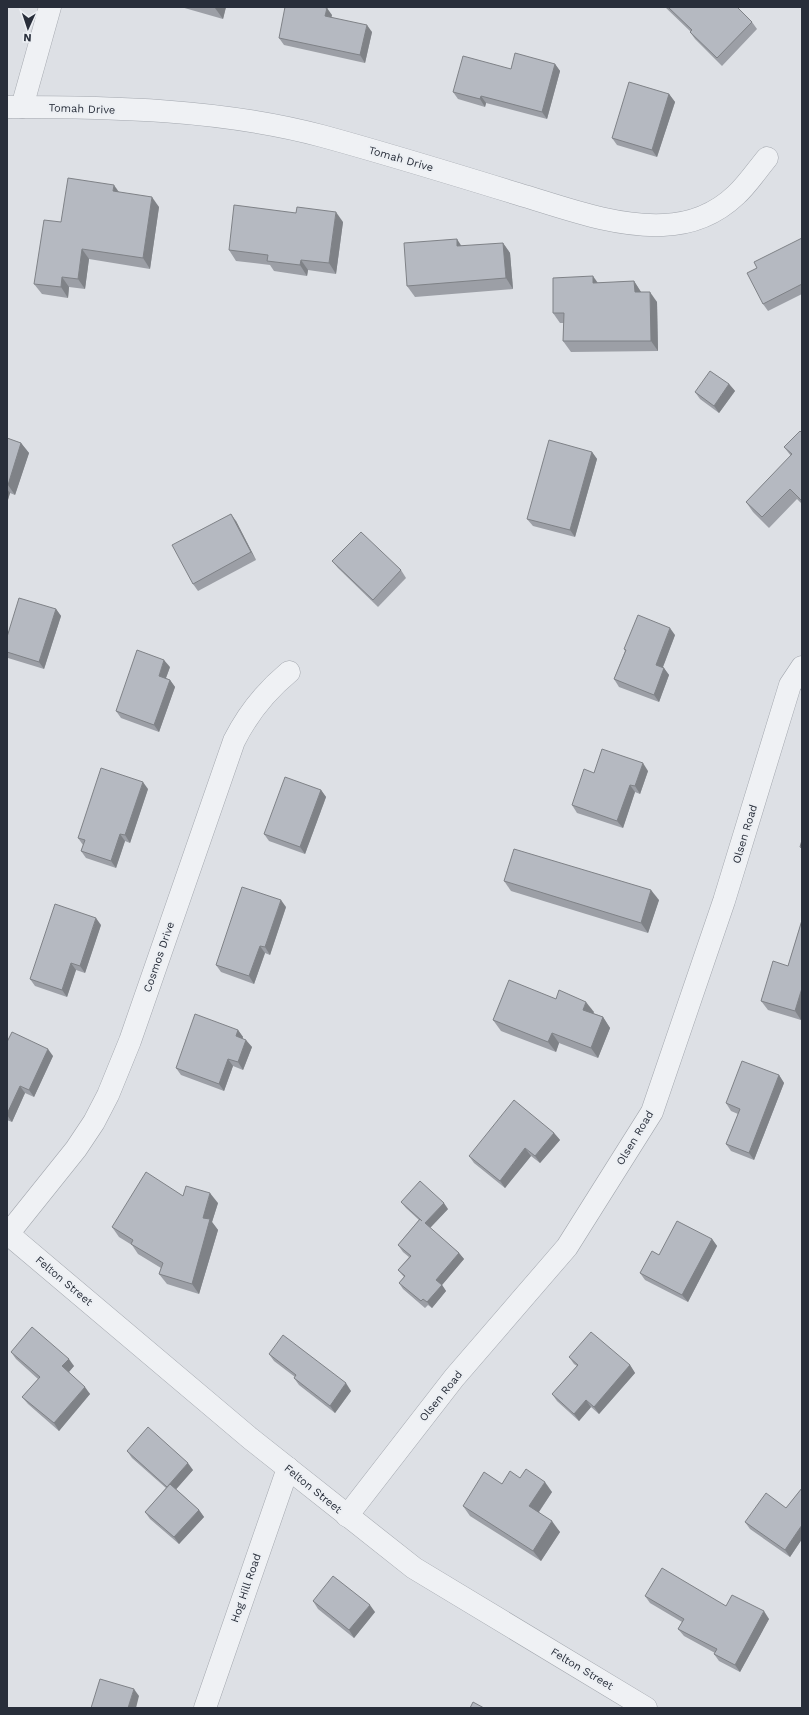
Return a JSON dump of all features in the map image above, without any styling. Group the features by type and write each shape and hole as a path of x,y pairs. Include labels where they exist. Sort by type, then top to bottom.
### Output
{"street":[{"path":"15,107 50,7"},
{"name":"Tomah Drive","path":"15,107 185,113 257,122 320,136 421,164 590,215 632,224 663,225 691,221 718,209 737,195 767,158"},
{"name":"Olsen Road","path":"347,1516 454,1378 567,1247 652,1112 724,901 790,685 802,667"},
{"name":"Cosmos Drive","path":"8,1233 76,1149 94,1122 108,1095 130,1041 234,741 244,721 258,702 273,685 289,672"},
{"name":"Felton Street","path":"8,1233 251,1439 414,1568 646,1708"},
{"name":"Hog Hill Road","path":"205,1708 288,1468"}],"building":[{"path":"285,7 327,8 325,16 367,25 360,55 279,38"},
{"path":"668,7 737,7 752,22 717,58 690,32 692,30"},
{"path":"515,53 555,64 542,112 481,96 480,99 453,92 463,56 511,69"},
{"path":"629,82 669,94 652,150 612,138"},
{"path":"68,178 114,185 113,191 152,197 143,258 82,249 78,279 62,277 61,287 34,284 44,220 61,222"},
{"path":"234,205 296,213 297,207 336,212 329,263 301,260 300,265 267,261 268,255 229,250"},
{"path":"802,238 802,284 763,304 747,273 757,268 754,262"},
{"path":"457,239 457,246 503,243 506,278 407,286 404,243"},
{"path":"593,276 593,283 634,281 635,292 650,292 651,341 563,341 564,313 553,313 553,278"},
{"path":"710,371 729,384 714,406 695,392"},
{"path":"800,431 802,433 802,501 790,489 762,517 746,502 792,454 784,447"},
{"path":"7,438 21,443 8,485 7,484"},
{"path":"549,440 592,452 570,530 527,519"},
{"path":"231,514 251,552 193,584 172,545"},
{"path":"361,532 401,570 373,600 332,561"},
{"path":"19,598 56,609 39,662 7,652 7,637"},
{"path":"638,615 670,628 656,665 664,668 654,695 614,679"},
{"path":"137,650 164,660 159,676 170,680 154,725 116,711"},
{"path":"602,749 643,763 635,786 630,785 617,821 572,805 584,769 594,773"},
{"path":"101,768 143,782 125,835 120,834 111,861 81,851 85,840 78,838"},
{"path":"285,777 321,790 300,847 264,834"},
{"path":"514,849 651,890 641,923 504,881"},
{"path":"242,887 281,900 265,947 260,946 249,976 216,965"},
{"path":"55,904 96,918 80,966 71,963 62,990 30,979"},
{"path":"802,920 802,988 795,1011 761,1001 773,961 788,966"},
{"path":"509,980 556,999 559,990 586,1002 583,1010 603,1017 591,1048 552,1033 548,1042 493,1020"},
{"path":"195,1014 238,1030 236,1036 246,1040 238,1062 228,1059 219,1084 176,1068"},
{"path":"12,1032 48,1049 29,1090 20,1086 7,1114 7,1042"},
{"path":"742,1061 779,1075 749,1153 726,1144 740,1109 726,1103"},
{"path":"514,1100 554,1133 535,1156 525,1148 500,1181 469,1156"},
{"path":"146,1172 183,1196 186,1186 210,1193 203,1218 210,1219 192,1284 159,1274 163,1263 131,1244 133,1240 112,1227"},
{"path":"420,1181 444,1203 425,1223 459,1253 436,1280 442,1285 427,1302 423,1299 421,1301 399,1283 405,1276 398,1270 411,1256 398,1245 420,1219 401,1202"},
{"path":"677,1221 712,1239 682,1295 640,1273 652,1251 659,1255"},
{"path":"32,1327 69,1359 62,1366 85,1387 54,1423 22,1397 40,1377 11,1352"},
{"path":"591,1332 630,1365 594,1407 586,1400 574,1414 552,1394 578,1365 569,1357"},
{"path":"283,1335 346,1383 330,1406 294,1378 296,1375 269,1354"},
{"path":"148,1427 188,1463 167,1487 127,1451"},
{"path":"526,1469 545,1482 529,1506 552,1521 533,1551 463,1506 484,1472 502,1484 510,1471 520,1478"},
{"path":"170,1484 199,1510 174,1537 145,1512"},
{"path":"802,1488 802,1525 785,1550 745,1522 766,1493 786,1508"},
{"path":"662,1568 726,1606 732,1595 764,1611 735,1665 714,1654 717,1649 678,1629 684,1619 645,1596"},
{"path":"333,1576 370,1605 349,1630 313,1601"},
{"path":"100,1679 134,1689 128,1708 91,1708"},
{"path":"473,1702 484,1708 470,1708"}]}
